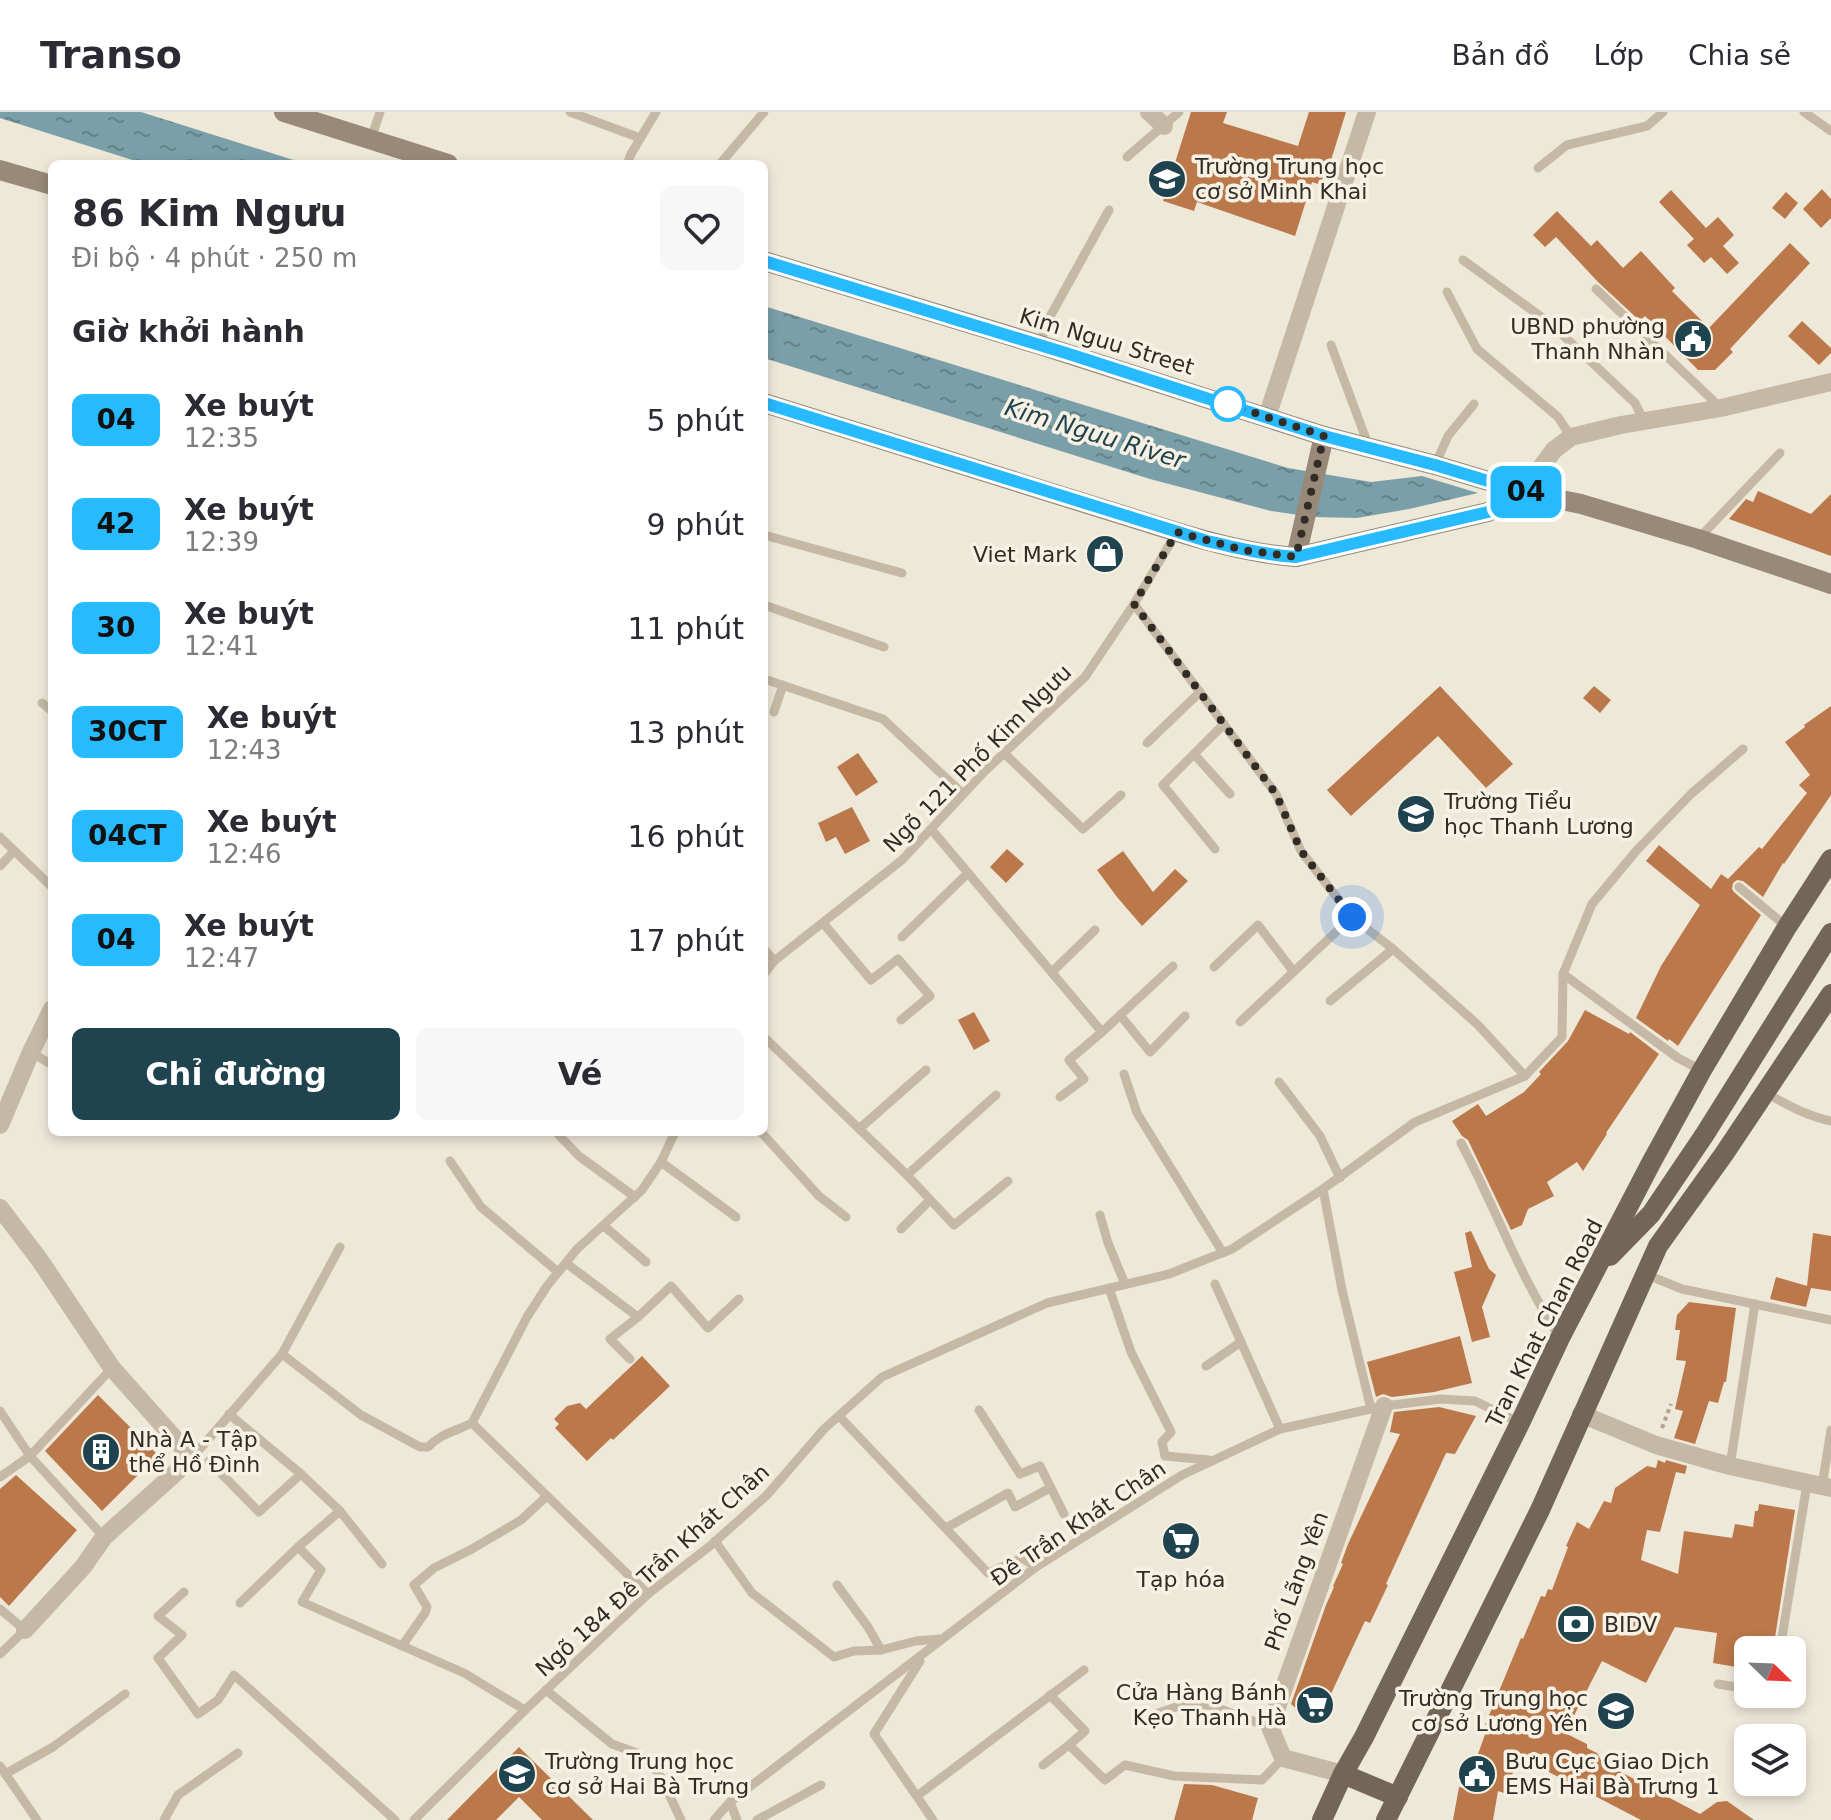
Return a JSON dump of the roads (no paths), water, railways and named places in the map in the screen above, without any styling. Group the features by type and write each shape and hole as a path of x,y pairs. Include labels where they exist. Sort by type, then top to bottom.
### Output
{"main road":[{"path":"284,112 435,160"},
{"path":"0,170 48,184"},
{"name":"Kim Nguu Street","path":"768,262 1324,436 1528,493 1581,504 1831,584"},
{"path":"768,404 1177,532 1243,550 1296,557 1488,512 1528,493"},
{"path":"1296,557 1324,436"},
{"name":"Tran Khat Chan Road","path":"1322,1820 1560,1338 1651,1163 1702,1070 1787,927 1831,860"},
{"path":"1596,1271 1651,1214 1831,933"},
{"path":"1658,1246 1831,994"},
{"path":"1386,1820 1540,1510 1705,1134"},
{"path":"1343,1774 1398,1797"}],"street":[{"path":"1149,112 1164,126"},
{"path":"1267,417 1367,112"},
{"path":"1528,493 1554,450 1571,437 1721,408 1831,382"},
{"path":"0,1125 48,1017"},
{"path":"0,1208 39,1259 112,1368 201,1459 104,1537 83,1567 25,1630"},
{"name":"Phố Lãng Yên","path":"1270,1727 1378,1408"},
{"path":"1581,1414 1656,1445 1730,1466 1820,1486"},
{"path":"1270,1727 1283,1758 1343,1774"}],"lane":[{"path":"371,140 380,112"},
{"path":"570,112 640,138"},
{"path":"629,160 656,112"},
{"path":"723,160 764,112"},
{"path":"1127,157 1179,112"},
{"path":"1538,168 1567,145 1647,126 1663,112"},
{"path":"1804,112 1831,131"},
{"path":"1040,345 1046,324 1109,210"},
{"path":"1463,260 1551,324 1635,403 1644,421"},
{"path":"1596,289 1721,408"},
{"path":"1447,292 1477,349 1558,417 1571,437"},
{"path":"1331,345 1369,449"},
{"path":"1435,465 1448,436 1474,404"},
{"path":"1698,539 1780,453"},
{"name":"Ngõ 121 Phố Kim Ngưu","path":"768,969 902,860 1004,753 1085,677 1177,532"},
{"path":"768,536 902,573"},
{"path":"1134,604 1276,794 1301,851 1352,917 1478,1025 1525,1076 1562,1037 1563,974 1592,904 1637,850 1691,794 1743,749"},
{"path":"768,606 884,647"},
{"path":"768,680 883,719 963,794"},
{"path":"774,712 783,685"},
{"path":"1147,743 1200,692"},
{"path":"42,703 48,708"},
{"path":"1215,849 1163,785 1224,724"},
{"path":"1004,753 1083,829 1121,795"},
{"path":"1194,754 1230,794"},
{"path":"931,829 1102,1032"},
{"path":"0,837 48,883"},
{"path":"0,866 14,851"},
{"path":"902,937 968,873"},
{"path":"1739,887 1787,927"},
{"path":"1240,1022 1352,917"},
{"path":"823,923 871,980 898,959 930,996 901,1020"},
{"path":"1214,967 1258,925 1293,971"},
{"path":"1052,972 1095,930"},
{"path":"1330,1001 1393,949"},
{"path":"768,954 774,961"},
{"path":"1060,1097 1084,1079 1069,1060 1173,966"},
{"path":"1563,974 1678,1058 1702,1070"},
{"path":"1120,1015 1150,1052 1185,1016"},
{"path":"768,1041 907,1175 954,1225 1008,1181"},
{"path":"31,1052 48,1063"},
{"path":"859,1129 926,1070"},
{"path":"1124,1074 1137,1113 1223,1253"},
{"name":"Ngõ 184 Đê Trần Khát Chân","path":"414,1820 648,1594 767,1495 824,1429 882,1377 1047,1303 1169,1274 1223,1253 1340,1178 1415,1122 1525,1076"},
{"path":"1279,1082 1320,1136 1340,1178"},
{"path":"1764,1092 1791,1107 1831,1121"},
{"path":"907,1175 996,1095"},
{"path":"560,1136 579,1156 635,1197"},
{"path":"282,1354 361,1415 420,1447 428,1447 444,1434 472,1423 527,1317 558,1272 577,1249 642,1190 661,1162 673,1136"},
{"path":"765,1136 819,1196 846,1217"},
{"path":"1461,1143 1540,1307 1560,1338"},
{"path":"450,1161 481,1207 558,1272"},
{"path":"661,1162 736,1217"},
{"path":"1323,1189 1342,1290 1378,1408"},
{"path":"901,1229 930,1200"},
{"path":"1100,1215 1125,1284"},
{"path":"604,1226 646,1262"},
{"path":"301,1474 259,1512 201,1459 229,1414 282,1354 340,1247"},
{"path":"566,1263 638,1317"},
{"path":"1645,1274 1682,1289 1831,1320"},
{"path":"1215,1284 1280,1429"},
{"path":"630,1359 610,1339 671,1286 708,1328 739,1299"},
{"path":"1109,1288 1131,1352 1171,1432 1162,1442 1165,1456 1212,1461"},
{"path":"1730,1466 1755,1304"},
{"path":"1206,1366 1241,1342"},
{"path":"0,1477 30,1456 112,1368"},
{"name":"Đê Trần Khát Chân","path":"714,1820 730,1802 1036,1567 1182,1475 1280,1429 1378,1408 1441,1399 1475,1401 1520,1423"},
{"path":"979,1410 1020,1474 1040,1466 1064,1514"},
{"path":"0,1411 30,1456 104,1537"},
{"path":"229,1414 340,1511 382,1564"},
{"path":"839,1416 988,1573 1022,1558 1036,1567"},
{"path":"472,1423 648,1594"},
{"path":"1783,1636 1831,1430"},
{"path":"946,1528 1008,1493 1015,1507 1050,1488"},
{"path":"402,1646 427,1607 414,1585 434,1568 521,1520 547,1496"},
{"path":"240,1603 340,1511"},
{"path":"715,1541 752,1593 834,1657 854,1651 881,1650 916,1641 941,1639"},
{"path":"298,1547 321,1570 302,1602 464,1673 525,1710"},
{"path":"837,1585 881,1650"},
{"path":"184,1592 158,1616 182,1635 158,1658 198,1714 218,1700 234,1675 395,1820"},
{"path":"0,1609 25,1630 0,1654"},
{"path":"924,1655 874,1734 933,1820"},
{"path":"917,1796 1084,1670"},
{"path":"1718,1684 1734,1687"},
{"path":"546,1690 612,1744 637,1753 659,1773 681,1820"},
{"path":"37,1820 3,1770 53,1747 125,1694"},
{"path":"1043,1765 1085,1731 1050,1695"},
{"path":"1150,1716 1179,1706 1209,1705 1270,1727"},
{"path":"1069,1745 1105,1780 1125,1765 1174,1776 1262,1780 1283,1758"},
{"path":"164,1820 178,1795 238,1753"},
{"path":"757,1820 821,1785"},
{"path":"730,1802 737,1820"}],"water":[{"path":"0,112 141,112 293,160 132,160 0,118"},
{"name":"Kim Nguu River","path":"768,307 1288,468 1371,482 1422,476 1478,493 1357,518 1313,517 1271,511 1150,479 768,359"}],"place":[{"name":"Trường Trung học cơ sở Minh Khai","path":"1167,179"},
{"name":"UBND phường Thanh Nhàn","path":"1693,339"},
{"name":"Viet Mark","path":"1105,554"},
{"name":"Trường Tiểu học Thanh Lương","path":"1416,814"},
{"name":"Nhà A - Tập thể Hồ Đình","path":"101,1452"},
{"name":"Tạp hóa","path":"1181,1541"},
{"name":"BIDV","path":"1576,1624"},
{"name":"Cửa Hàng Bánh Kẹo Thanh Hà","path":"1315,1705"},
{"name":"Trường Trung học cơ sở Lương Yên","path":"1616,1711"},
{"name":"Trường Trung học cơ sở Hai Bà Trưng","path":"517,1774"},
{"name":"Bưu Cục Giao Dịch EMS Hai Bà Trưng 1","path":"1477,1774"}]}
